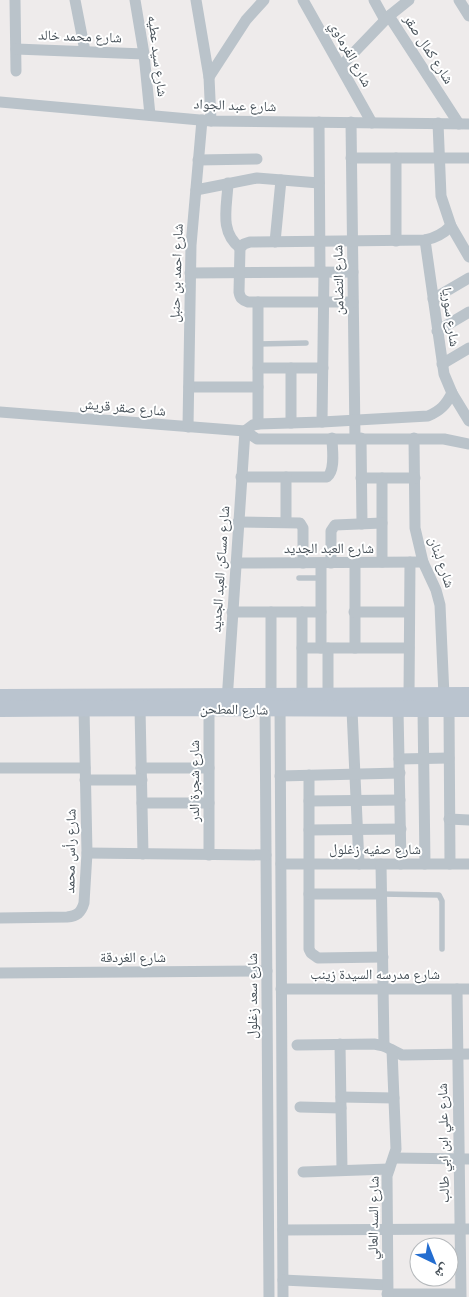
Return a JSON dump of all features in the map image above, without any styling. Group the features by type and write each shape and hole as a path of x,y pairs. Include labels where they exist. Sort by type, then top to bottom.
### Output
{"street":[{"path":"15,0 16,71"},
{"path":"76,0 85,51"},
{"name":"شارع سيد عطيه","path":"135,0 144,54 150,115"},
{"name":"شارع احمد بن حنبل","path":"188,427 191,245 198,160 207,120 208,77 196,0"},
{"path":"208,77 246,20 264,0"},
{"name":"شارع الفرماوي","path":"303,0 372,123"},
{"name":"شارع كمال صقر","path":"374,0 464,124"},
{"path":"341,66 387,18 409,0"},
{"name":"شارع محمد خالد","path":"16,49 144,54"},
{"name":"شارع عبد الجواد","path":"0,102 207,120 464,124"},
{"path":"319,122 320,242 324,302 322,422"},
{"name":"شارع التضامن","path":"351,122 355,420 362,478 362,524"},
{"path":"438,123 441,196 451,226 469,257"},
{"path":"351,158 469,158"},
{"path":"396,158 396,241"},
{"path":"198,160 257,159"},
{"path":"196,190 257,178 319,183"},
{"path":"275,242 281,180"},
{"path":"228,184 225,226 228,235 240,248"},
{"path":"353,302 243,301 240,297 240,248 250,242 425,240 443,234 451,226"},
{"name":"شارع سوريا","path":"425,240 444,374 452,393 469,421"},
{"path":"190,273 353,272"},
{"path":"433,299 469,278"},
{"path":"258,302 258,424"},
{"path":"437,331 469,312"},
{"path":"442,364 468,351"},
{"path":"258,368 323,368"},
{"path":"291,368 291,423"},
{"path":"189,387 258,387"},
{"path":"245,431 258,424 428,416 438,412 447,404 452,393"},
{"name":"شارع صقر قريش","path":"0,412 245,431 257,439 444,438 469,444"},
{"name":"شارع مساكن العبد الجديد","path":"227,702 245,431"},
{"path":"241,477 327,477 332,470 332,438"},
{"name":"شارع لبنان","path":"414,438 415,528 423,562 436,590 440,605 449,758 450,864"},
{"path":"286,477 286,522"},
{"path":"362,478 415,478"},
{"path":"382,478 382,562"},
{"path":"238,522 297,522 302,525 302,563"},
{"path":"328,696 321,612 321,578 326,563 332,527 338,524 382,523"},
{"path":"409,696 410,562"},
{"name":"شارع العبد الجديد","path":"236,563 423,562"},
{"path":"354,563 354,648"},
{"path":"232,612 321,612"},
{"path":"271,612 272,701 280,776 284,1297"},
{"path":"302,612 302,696"},
{"path":"354,612 409,612"},
{"path":"302,648 410,648"},
{"name":"شارع المطحن","path":"0,697 227,702 272,701 352,710 398,710 423,709 469,695"},
{"name":"شارع المطحن","path":"272,701 302,696 409,696 446,702 469,709"},
{"name":"شارع سعد زغلول","path":"269,1297 266,856 272,701"},
{"name":"شارع المطحن","path":"0,709 208,708 227,702"},
{"name":"شارع رأس محمد","path":"0,918 75,916 81,911 84,903 86,853 84,708"},
{"path":"140,708 143,854"},
{"name":"شارع شجرة الدر","path":"208,708 209,855"},
{"path":"423,709 425,864"},
{"path":"352,710 359,864"},
{"path":"398,710 402,864"},
{"path":"399,759 449,758"},
{"path":"0,768 85,768"},
{"path":"85,780 208,768"},
{"path":"280,776 400,773"},
{"path":"309,775 309,949 318,958 382,958"},
{"path":"309,801 400,800"},
{"path":"142,803 208,803"},
{"path":"450,820 469,820"},
{"path":"309,830 401,830"},
{"path":"86,853 266,856"},
{"name":"شارع صفيه زغلول","path":"281,864 469,864"},
{"name":"شارع السد العالي","path":"381,864 383,989 394,1098 396,1149 387,1176 387,1292"},
{"path":"309,894 381,894"},
{"name":"شارع الغردقة","path":"0,973 267,971"},
{"name":"شارع مدرسه السيدة زينب","path":"282,989 469,989"},
{"name":"شارع علي ابن ابي طالب","path":"457,989 463,1054 464,1229 460,1295"},
{"path":"340,1044 342,1170"},
{"path":"297,1045 374,1044 402,1055 463,1054"},
{"path":"300,1107 394,1098"},
{"path":"304,1172 342,1170 392,1163 464,1159"},
{"path":"283,1230 464,1229"},
{"path":"283,1280 387,1292 460,1295"}],"lane":[{"path":"258,344 306,343"},
{"path":"299,578 321,578"},
{"path":"381,894 439,895 442,901 442,948"}]}
